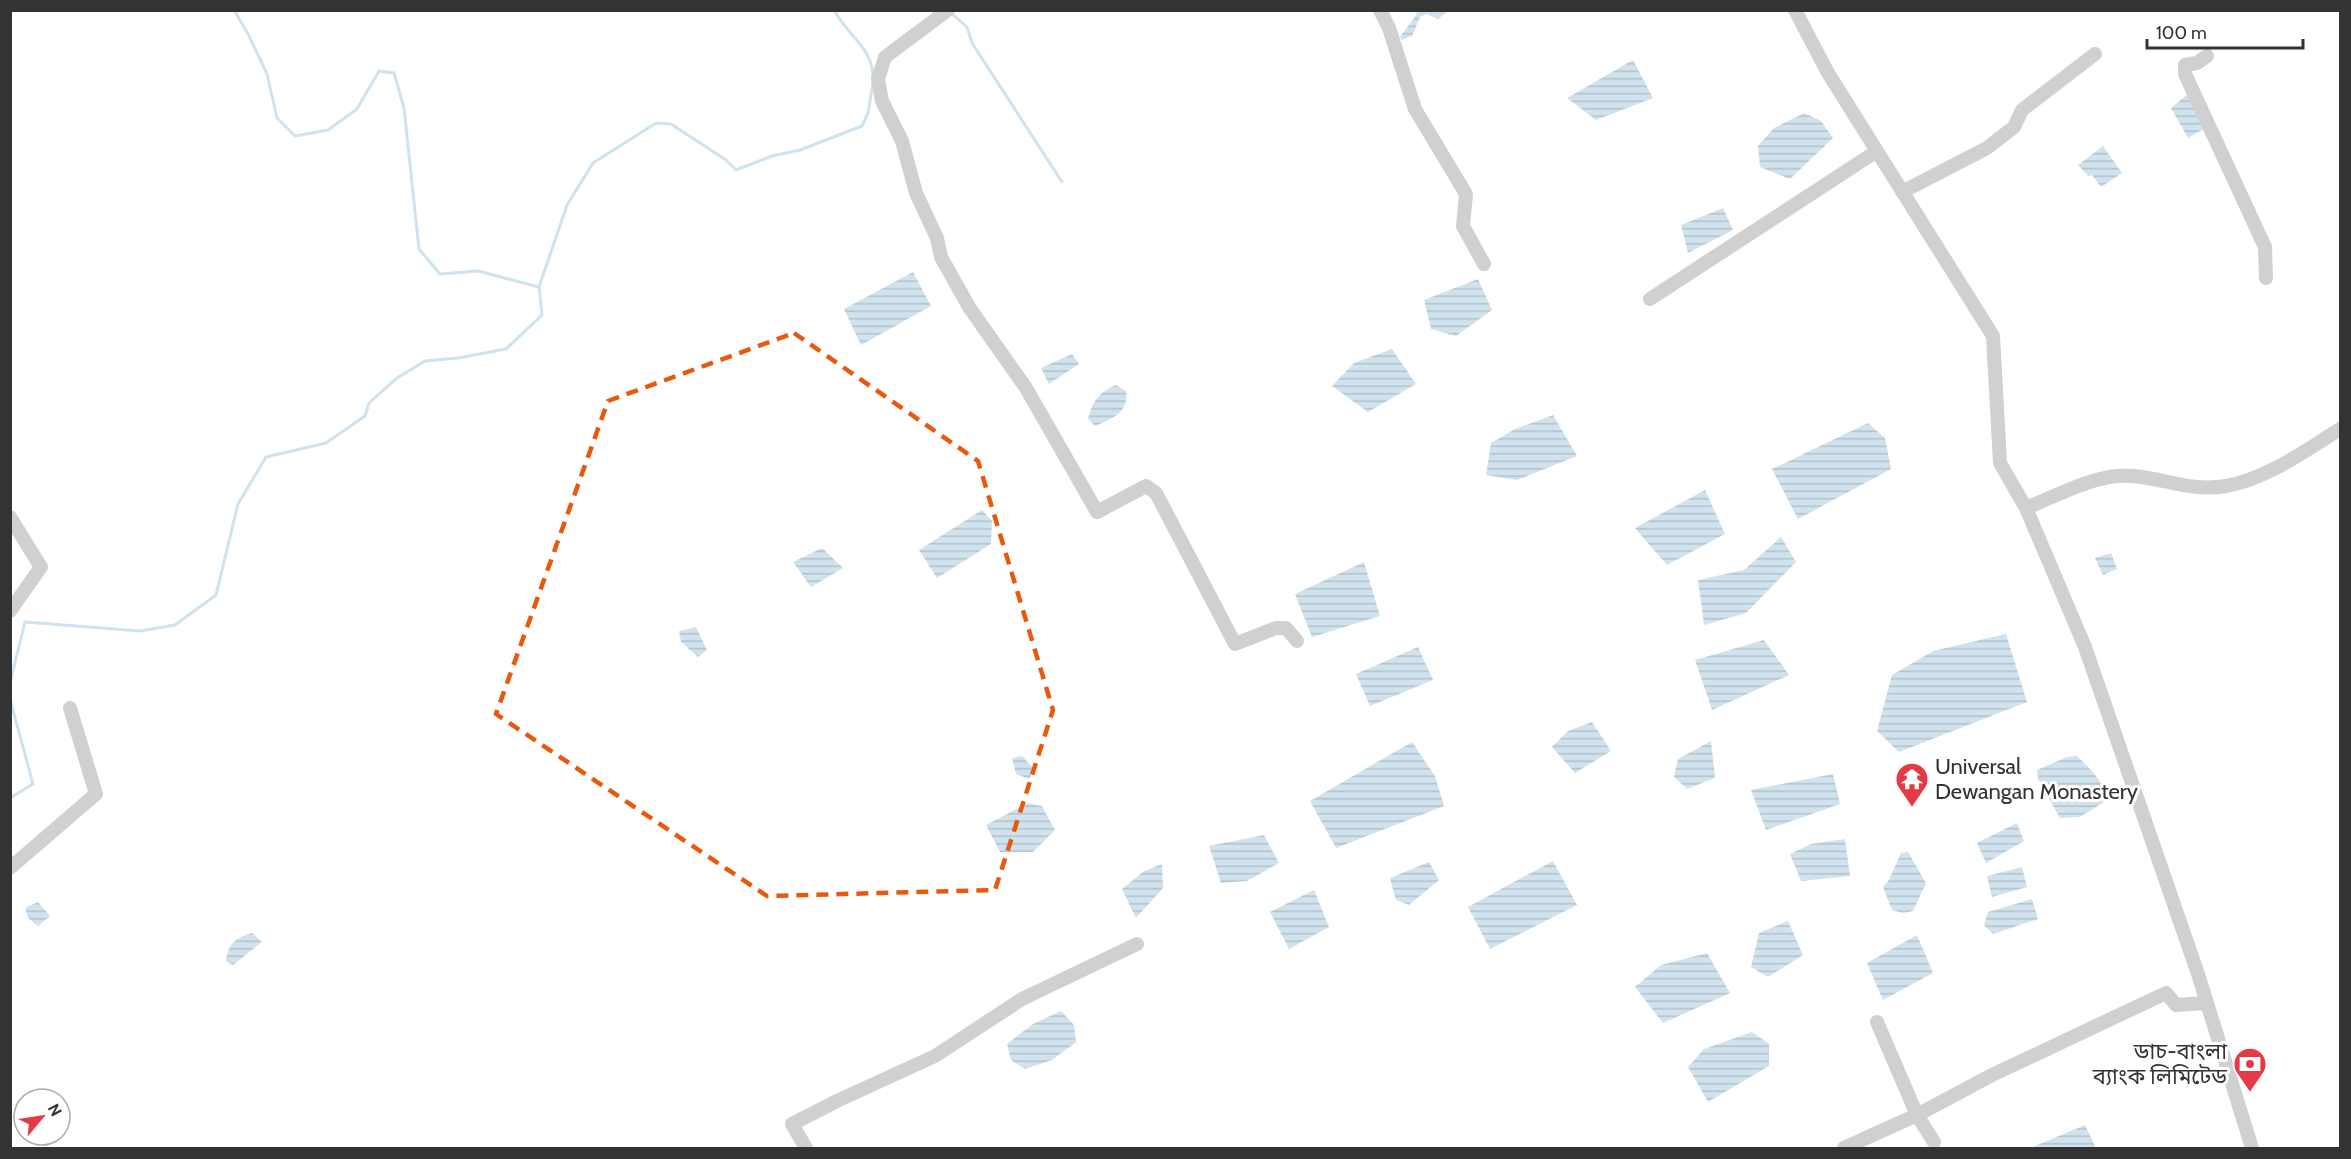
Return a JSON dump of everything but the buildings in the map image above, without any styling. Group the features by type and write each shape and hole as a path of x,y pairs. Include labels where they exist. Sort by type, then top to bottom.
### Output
{"street":[{"path":"948,10 885,57 878,79 882,101 902,141 916,193 954,280 969,307 1026,388 1097,512 1146,486 1156,493 1235,644 1276,628 1286,628 1297,641"},
{"path":"1380,10 1389,28 1415,109 1466,194 1463,226 1484,264"},
{"path":"1795,10 1828,73 1993,336 1999,397 2000,463 2026,508 2085,647 2206,1003 2252,1149"},
{"path":"1902,192 1987,148 2014,127 2022,110 2095,54"},
{"path":"2207,56 2197,63 2185,65 2185,74 2265,247 2266,278"},
{"path":"1650,299 1877,151"},
{"path":"2026,508 2083,485 2116,476 2152,478 2189,488 2226,486 2277,466 2340,429"},
{"path":"10,517 41,567 10,611"},
{"path":"10,868 96,794 70,708"},
{"path":"806,1149 792,1124 935,1056 1022,999 1137,944"},
{"path":"1844,1149 1917,1115 1992,1075 2166,993 2176,1005 2206,1003"},
{"path":"1877,1022 1917,1115 1934,1142"}],"highlighted area":[{"path":"794,333 978,461 1053,710 995,890 767,896 496,714 608,401"}],"water":[{"path":"1416,11 1448,11 1438,19 1426,14 1420,17 1412,36 1401,40 1400,37 1417,14"},
{"path":"1633,60 1653,98 1596,120 1567,98"},
{"path":"2189,93 2207,127 2188,138 2171,108"},
{"path":"1804,113 1821,121 1833,138 1790,179 1760,167 1758,146 1774,128"},
{"path":"2103,146 2122,173 2101,187 2092,175 2088,176 2078,165"},
{"path":"1723,208 1733,230 1688,253 1681,225"},
{"path":"913,272 931,306 861,345 844,309"},
{"path":"1478,279 1492,310 1456,336 1431,329 1424,300"},
{"path":"1392,349 1416,384 1368,412 1332,386 1354,363"},
{"path":"1072,354 1079,364 1049,384 1041,368"},
{"path":"1116,385 1126,391 1125,405 1113,418 1095,426 1088,419 1094,402 1105,391"},
{"path":"1553,415 1577,456 1517,480 1486,475 1491,443 1515,429"},
{"path":"1868,423 1885,438 1891,469 1798,519 1772,469"},
{"path":"1705,490 1725,534 1667,565 1635,528"},
{"path":"982,510 992,521 991,544 937,578 919,550"},
{"path":"1781,537 1796,562 1746,613 1704,625 1698,580 1744,570"},
{"path":"822,548 843,568 811,587 793,562"},
{"path":"2111,553 2117,569 2103,575 2095,558"},
{"path":"1364,562 1380,616 1312,637 1295,594"},
{"path":"696,627 707,650 698,657 681,642 679,631"},
{"path":"2006,634 2027,702 1899,752 1877,731 1892,675 1933,651"},
{"path":"1764,640 1789,675 1712,710 1695,660"},
{"path":"1418,647 1433,680 1370,706 1356,674"},
{"path":"1592,722 1611,751 1575,773 1552,747 1568,731"},
{"path":"1711,741 1715,778 1687,789 1674,777 1678,759"},
{"path":"1412,742 1435,776 1444,806 1336,848 1310,801"},
{"path":"1022,756 1035,770 1029,779 1016,774 1012,758"},
{"path":"2077,756 2100,781 2107,800 2080,817 2060,818 2038,779 2037,770 2067,757"},
{"path":"1833,774 1840,804 1766,830 1751,790"},
{"path":"1028,803 1042,806 1055,830 1033,852 1000,852 986,825"},
{"path":"2017,823 2024,841 1986,863 1977,843"},
{"path":"1264,835 1279,863 1247,881 1221,883 1209,846"},
{"path":"1845,839 1850,876 1801,881 1790,854 1811,844"},
{"path":"1908,852 1926,883 1913,911 1903,913 1892,910 1883,887 1889,880 1901,853"},
{"path":"1553,861 1577,905 1490,949 1468,907"},
{"path":"1429,862 1439,880 1409,905 1396,900 1390,878"},
{"path":"1162,864 1163,888 1136,918 1122,889 1144,871"},
{"path":"2022,867 2027,887 1992,897 1987,876"},
{"path":"1314,890 1329,927 1289,949 1270,912"},
{"path":"2032,899 2038,919 1993,934 1984,925 1988,912"},
{"path":"38,902 50,916 38,926 28,918 25,908"},
{"path":"1788,921 1803,955 1768,977 1751,967 1759,933"},
{"path":"252,933 262,942 233,965 226,961 233,942"},
{"path":"1917,935 1933,973 1883,1000 1867,963"},
{"path":"1707,953 1730,993 1663,1023 1635,987 1661,965"},
{"path":"1061,1011 1074,1025 1076,1042 1052,1060 1025,1069 1011,1060 1007,1044 1033,1024"},
{"path":"1752,1032 1769,1044 1769,1066 1708,1102 1688,1067 1704,1049"},
{"path":"2085,1125 2096,1148 2030,1148"}],"waterway":[{"path":"234,10 267,74 277,118 295,136 328,130 357,109 379,71 394,73 404,108 419,249 440,274 478,271 539,287"},
{"path":"834,10 869,58 873,77"},
{"path":"950,12 967,27 972,43 1062,182"},
{"path":"10,683 25,622 140,631 175,625 216,595 238,504 266,457 326,443 365,416 369,403 397,378 425,361 458,358 506,349 542,315 539,287 567,205 593,163 656,123 671,124 726,160 736,170 772,156 800,150 862,126 868,113 873,83"},
{"path":"10,699 33,784 10,798"}],"place":[{"name":"Universal Dewangan Monastery","path":"1912,808"},
{"name":"ডাচ-বাংলা ব্যাংক লিমিটেড","path":"2250,1093"}]}
